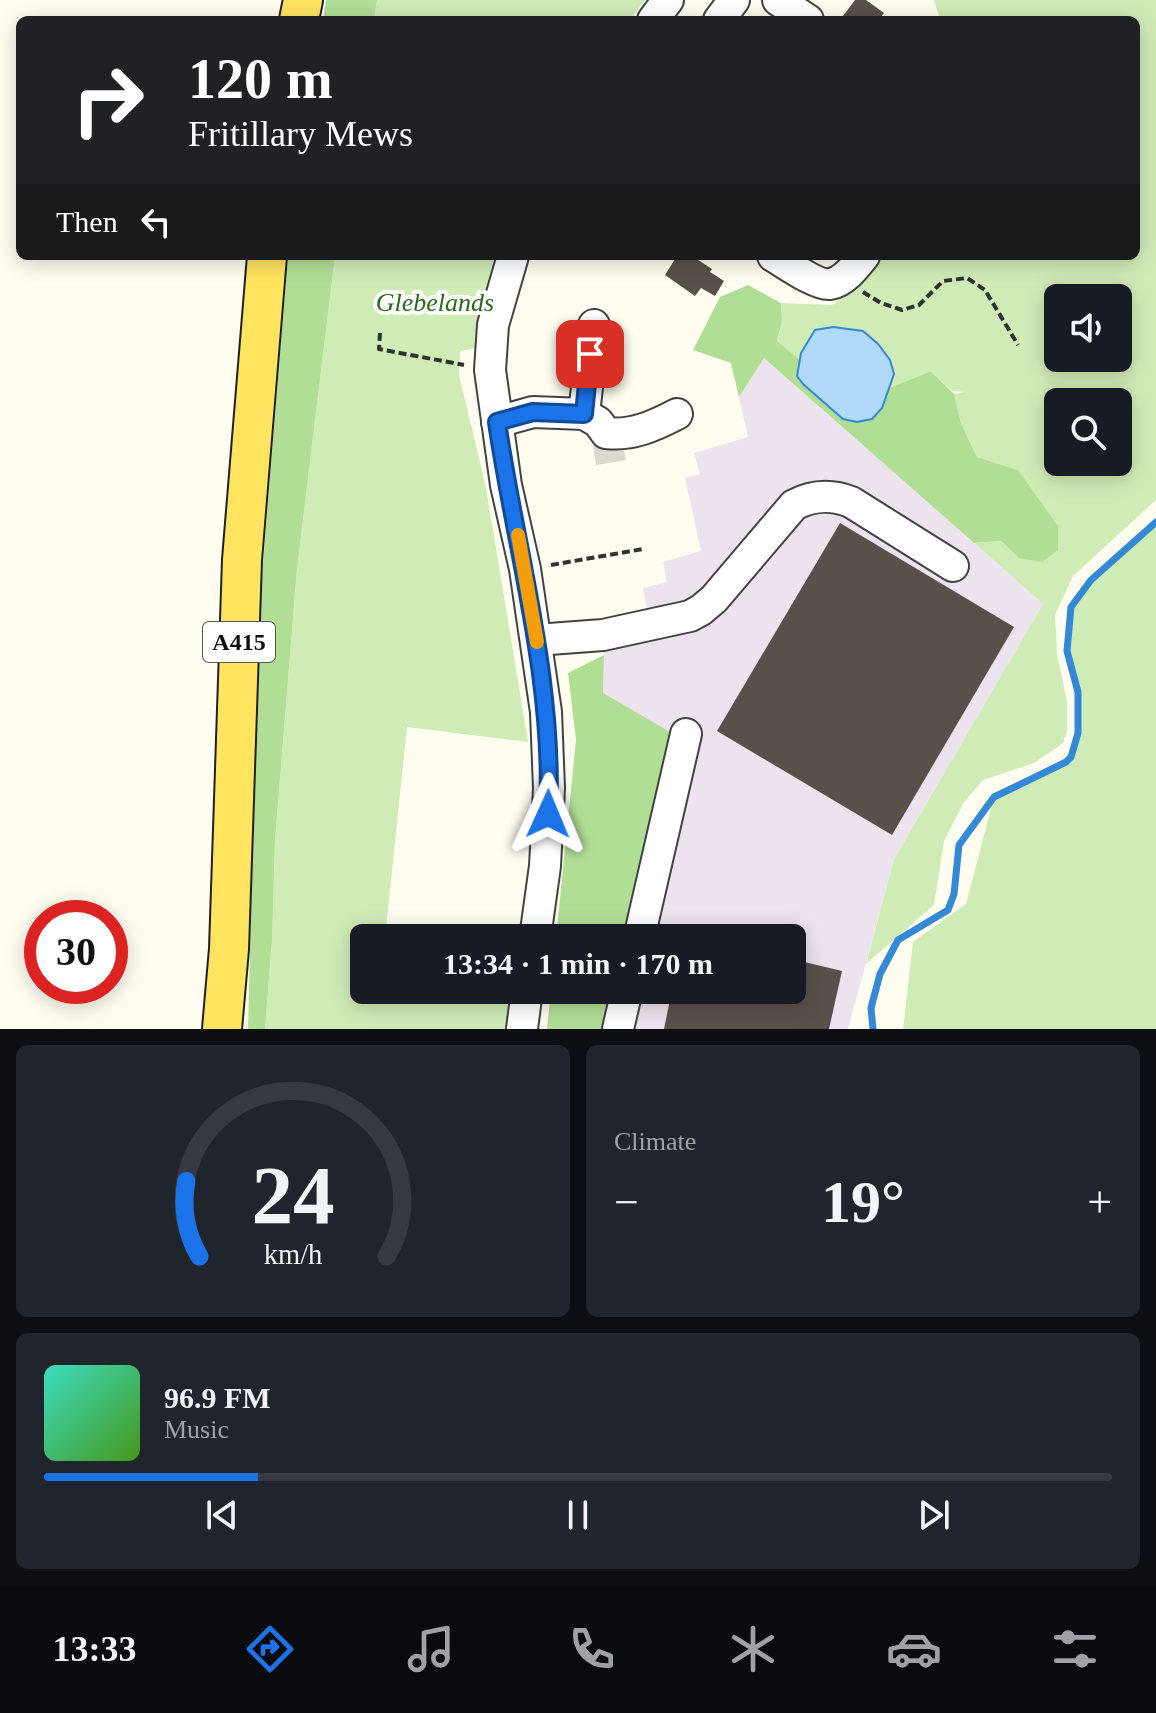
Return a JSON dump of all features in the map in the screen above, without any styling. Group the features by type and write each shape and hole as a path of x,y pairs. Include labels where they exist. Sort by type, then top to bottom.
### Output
{"main road":[{"name":"A415","path":"222,1029 229,949 242,560 267,260"}],"street":[{"path":"778,0 802,16"},
{"path":"512,260 493,325 490,370 506,485 525,569 546,712 549,788 545,866 537,924"},
{"path":"780,260 820,283 831,284 860,260"},
{"path":"584,414 594,325"},
{"path":"497,422 533,412 584,414 598,422 606,433 621,435 651,428 677,414"},
{"path":"536,640 603,635 690,616 714,599 794,505 813,497 841,498 851,502 953,566"},
{"path":"642,924 686,734"},
{"path":"522,1029 525,1004"},
{"path":"618,1029 624,1004"}],"path":[{"path":"840,279 881,303 902,310 919,305 943,281 967,278 985,290 1018,345"},
{"path":"380,333 379,349 490,370"},
{"path":"525,569 643,549"}],"shaded area":[{"path":"764,358 1043,604 894,859 848,1029 610,1029 615,1004 806,1004 806,924 627,924 603,693 602,621 648,615 643,588 667,582 663,562 701,551 685,478 700,474 694,453 748,437 739,397"}],"green space":[{"path":"326,0 377,0 375,16 324,16"},
{"path":"377,0 645,0 633,16 375,16"},
{"path":"934,0 1156,0 1156,500 1073,576 1055,615 1057,654 1067,702 1067,730 1063,743 1034,763 983,780 964,802 944,841 934,905 866,964 894,859 1043,604 974,543 1001,541 1019,558 1018,470 977,457 961,423 954,394 964,392 952,391 931,371 889,388 800,360 777,342 782,322 781,303 833,305 879,260 1140,260 1140,16 939,16"},
{"path":"288,260 335,260 297,569 275,841 265,1029 248,1029 258,626"},
{"name":"Glebelands","path":"335,260 499,260 477,326 476,348 460,351 459,375 486,488 528,742 407,727 386,924 350,924 350,1004 509,1004 506,1029 265,1029 275,841 297,569"},
{"path":"748,285 781,303 782,322 777,341 800,360 889,388 931,371 954,394 961,423 977,457 1018,470 1058,526 1058,550 1042,562 1019,558 1001,541 974,543 764,358 739,397 731,363 693,350 720,297"},
{"path":"1156,522 1156,1029 903,1029 913,942 966,904 994,797 1071,756 1078,733 1078,692 1067,651 1071,607 1091,580"},
{"path":"604,655 603,693 670,732 631,924 557,924 576,740 568,673"},
{"path":"550,1004 615,1004 610,1029 547,1029"}],"water":[{"path":"833,327 863,331 890,360 894,374 882,408 872,419 857,422 843,419 797,376 801,353 815,330"}],"building":[{"path":"855,0 866,0 884,13 882,16 843,16"},
{"path":"674,260 698,260 724,281 715,296 701,288 695,296 665,275"},
{"path":"840,523 1014,627 892,835 717,731"},
{"path":"806,962 842,971 829,1029 664,1029 669,1004 806,1004"}],"waterway":[{"path":"873,1029 871,1008 880,974 898,940 948,910 954,894 959,845 994,797 1071,757 1078,733 1078,692 1067,651 1071,607 1091,580 1156,522"}],"tunnel":[{"path":"606,433 612,468"}],"slow traffic":[{"path":"518,535 537,642"}],"route":[{"path":"548,814 543,688 525,569 506,485 497,422 533,412 584,414 590,354"}]}
